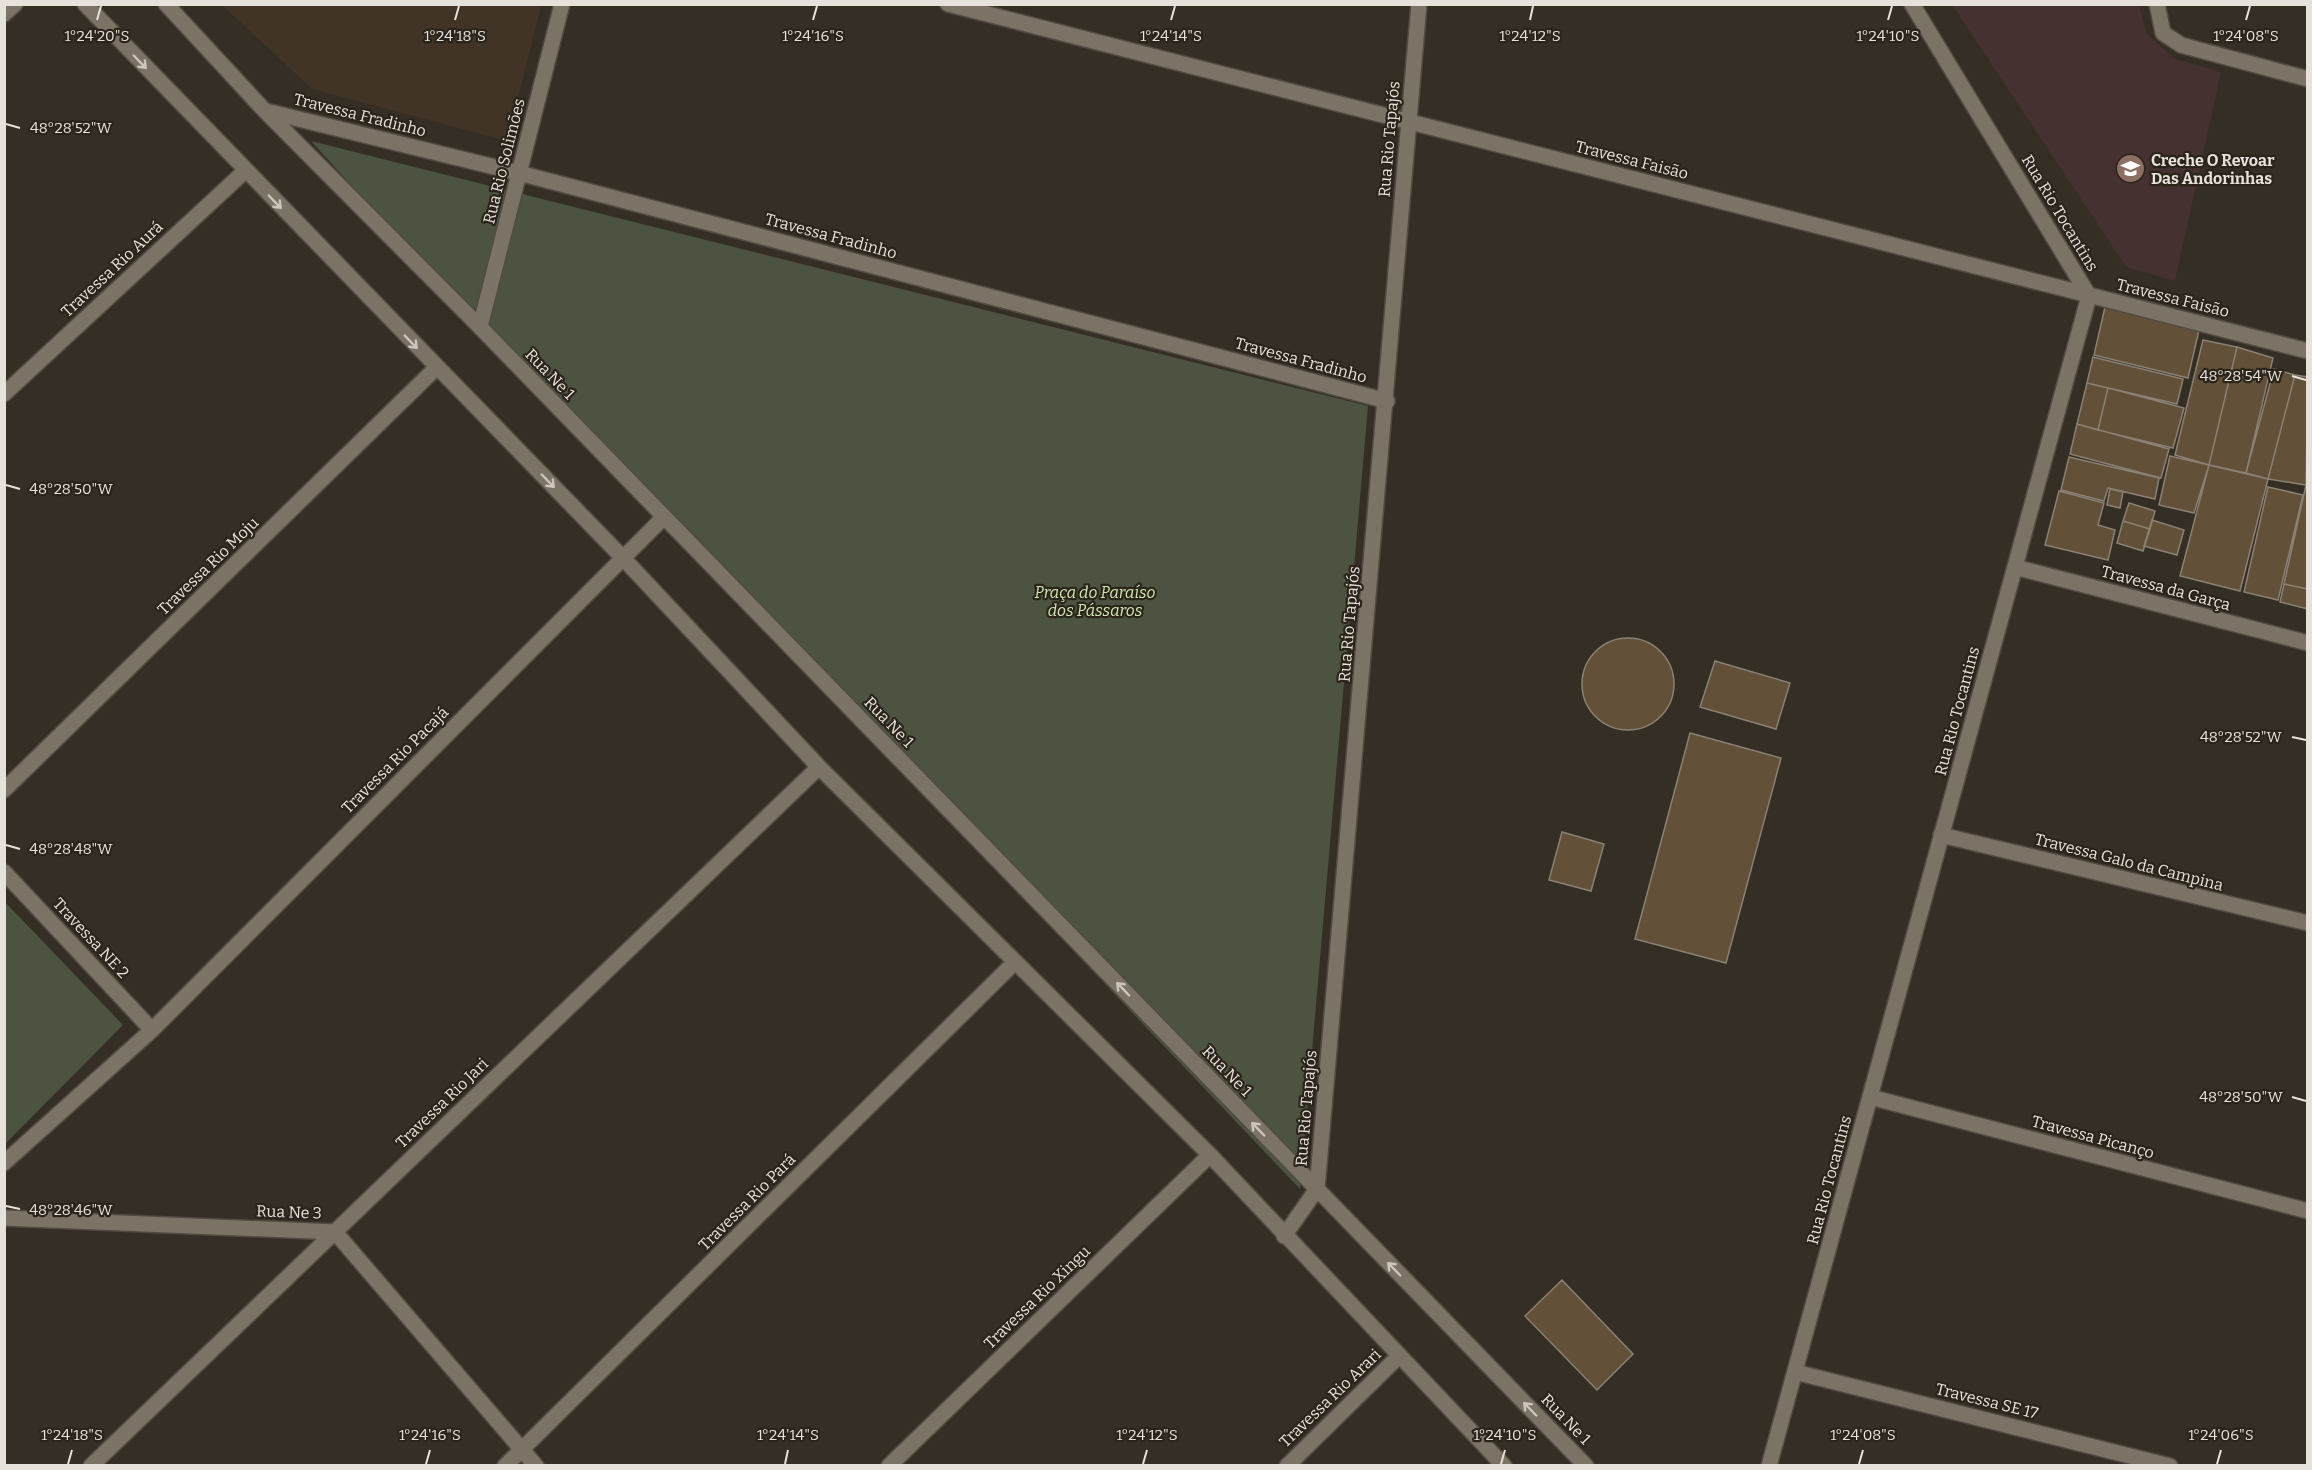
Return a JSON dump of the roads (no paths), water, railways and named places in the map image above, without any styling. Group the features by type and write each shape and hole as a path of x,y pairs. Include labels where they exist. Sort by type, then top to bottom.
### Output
{"street":[{"path":"4,14 15,4"},
{"path":"85,4 623,558 819,767 1210,1155 1284,1236 1504,1466"},
{"name":"Rua Rio Solimões","path":"480,327 562,4"},
{"name":"Travessa Faisão","path":"948,4 2307,351"},
{"name":"Rua Rio Tapajós","path":"1284,1236 1317,1189 1387,401 1419,4"},
{"name":"Rua Rio Tocantins","path":"1769,1466 2089,296 1912,4"},
{"path":"2157,4 2163,33 2181,45 2307,79"},
{"name":"Rua Ne 1","path":"173,8 265,111 480,327 1586,1466"},
{"name":"Travessa Fradinho","path":"265,111 519,173 1387,401"},
{"name":"Travessa Rio Aurá","path":"4,394 245,171"},
{"name":"Travessa Rio Moju","path":"4,790 436,368"},
{"name":"Travessa Rio Pacajá","path":"4,1163 152,1030 664,517"},
{"name":"Travessa da Garça","path":"2015,567 2307,643"},
{"name":"Travessa Rio Jari","path":"91,1466 819,767"},
{"name":"Travessa Galo da Campina","path":"1941,835 2307,923"},
{"name":"Travessa NE 2","path":"4,872 152,1030"},
{"name":"Travessa Rio Pará","path":"505,1466 1014,963"},
{"name":"Travessa Picanço","path":"1870,1097 2307,1211"},
{"name":"Travessa Rio Xingu","path":"889,1466 1210,1155"},
{"name":"Rua Ne 3","path":"4,1218 335,1232 536,1466"},
{"name":"Travessa Rio Arari","path":"1287,1466 1399,1356"},
{"name":"Travessa SE 17","path":"1795,1372 2170,1466"}],"place":[{"name":"Creche O Revoar Das Andorinhas","path":"2130,169"}],"park label":[{"name":"Praça do Paraíso dos Pássaros","path":"1095,601"}]}
